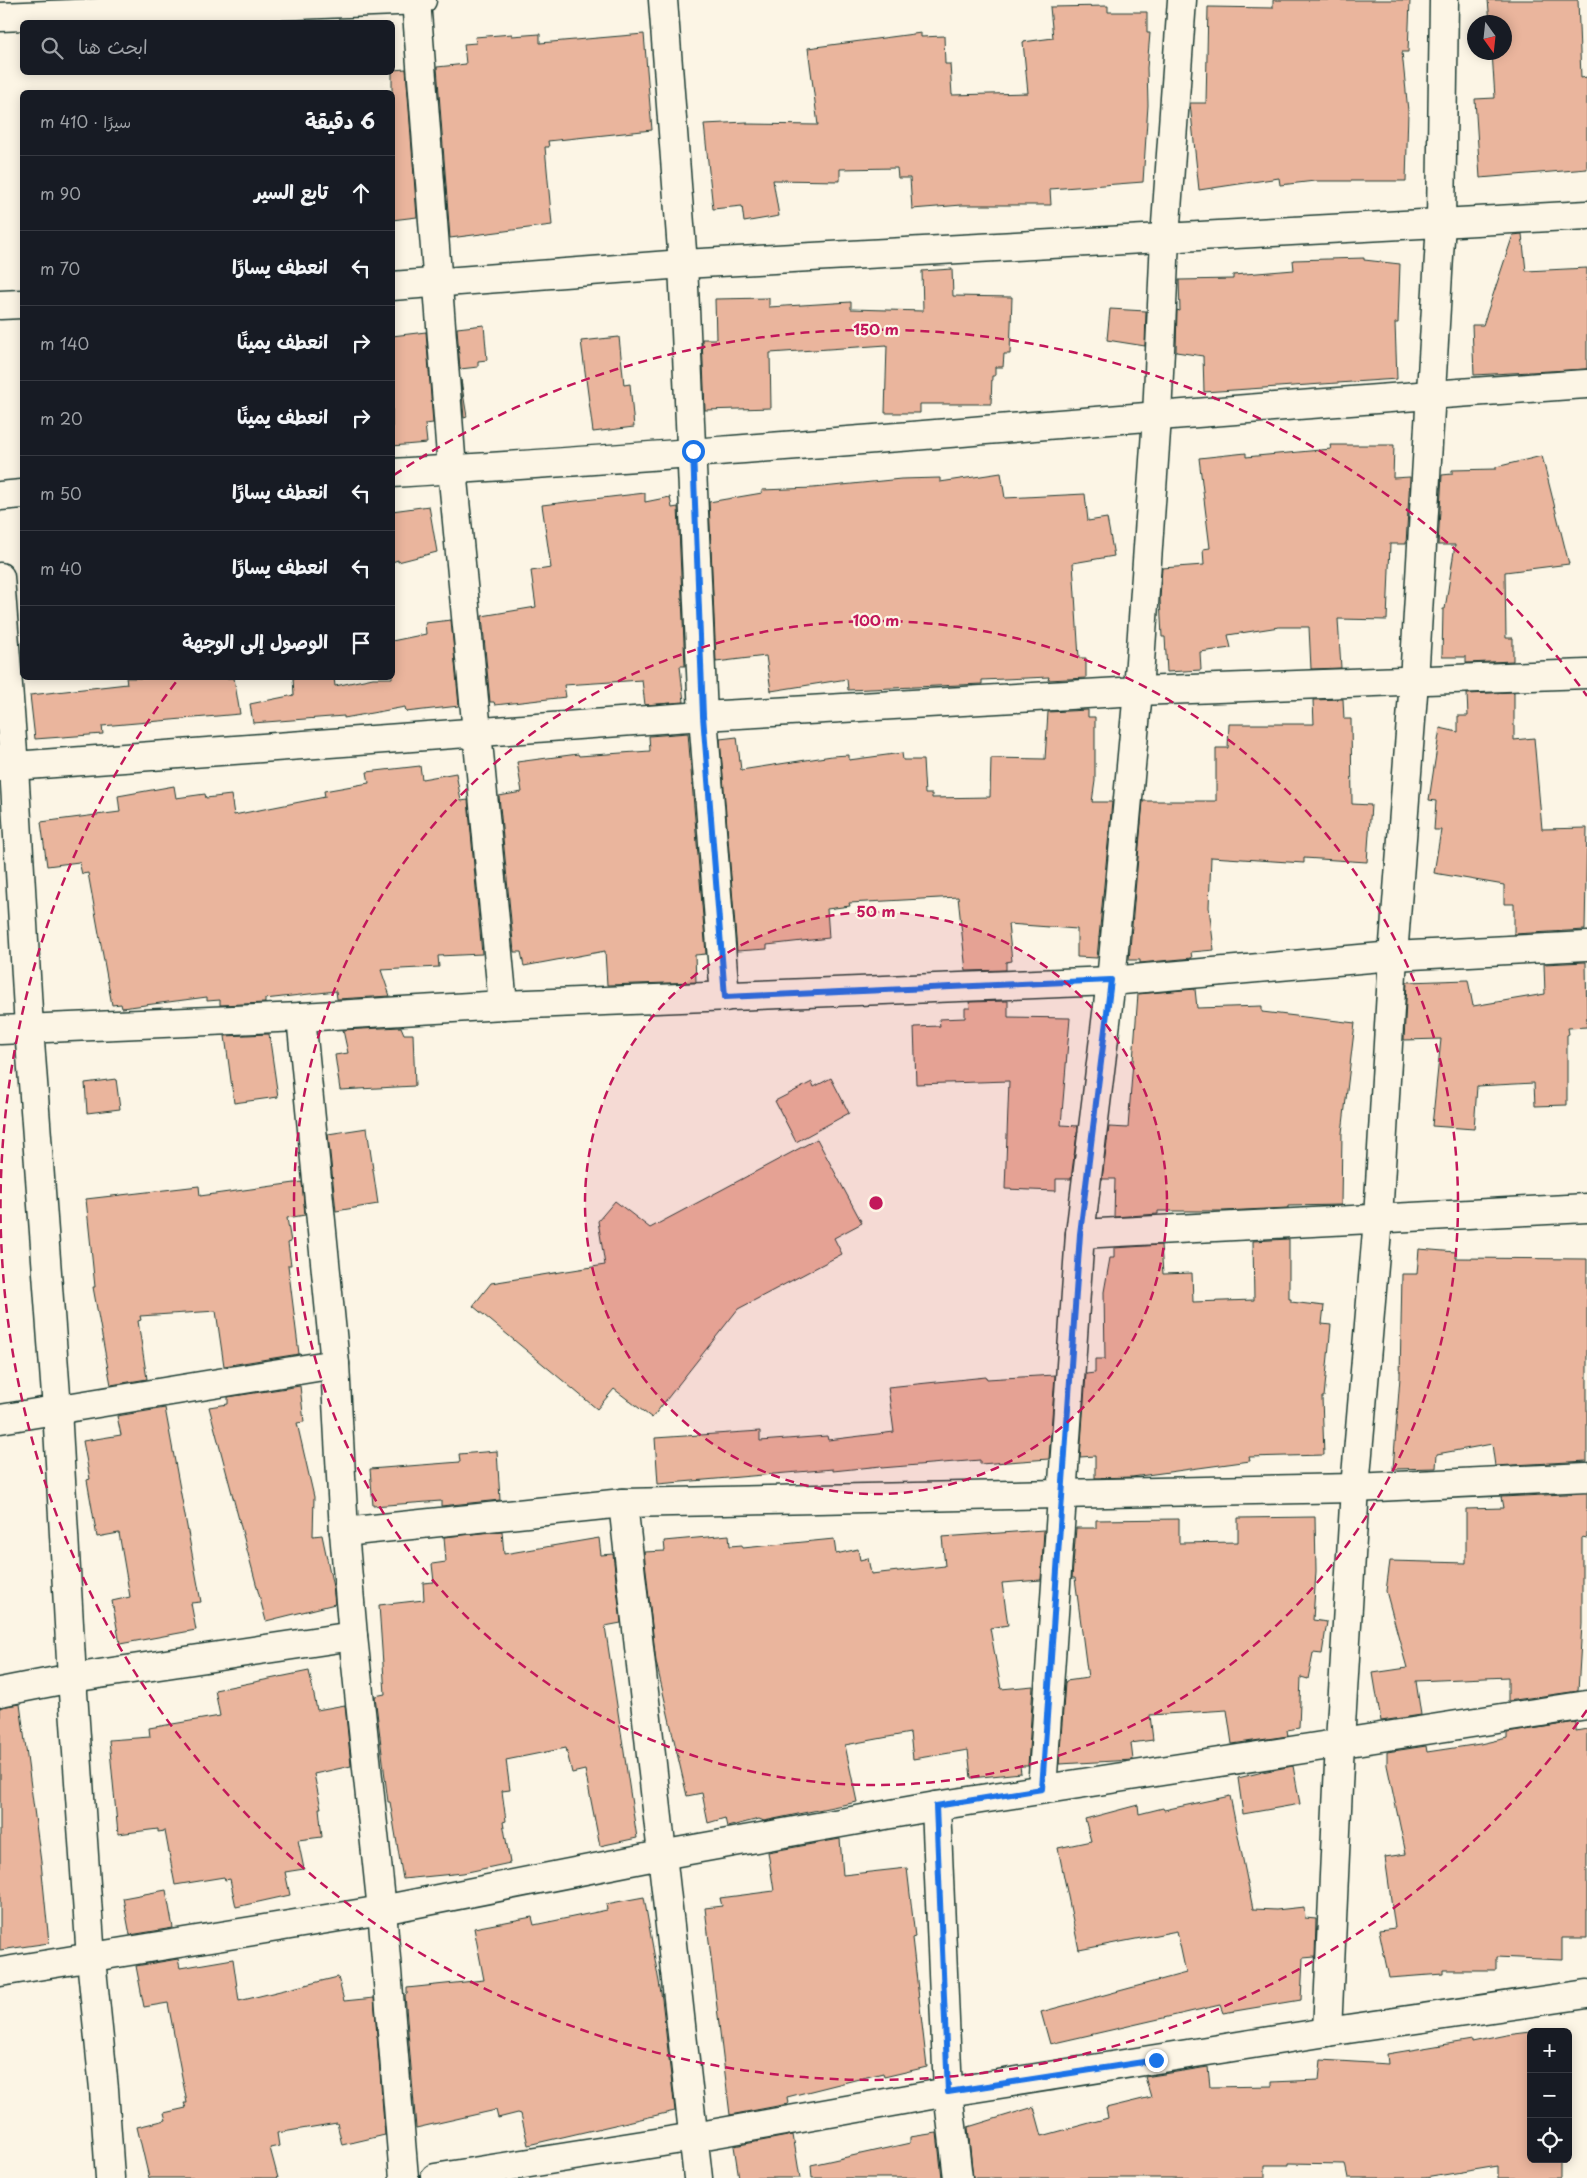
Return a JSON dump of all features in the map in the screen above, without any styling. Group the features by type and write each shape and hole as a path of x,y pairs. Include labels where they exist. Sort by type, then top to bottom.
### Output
{"street":[{"path":"416,0 452,469 503,1005"},
{"path":"0,17 422,0"},
{"path":"663,0 684,264 703,716 725,997"},
{"path":"1042,1789 1080,1234 1111,980 1138,690 1157,417 1165,238 1182,0"},
{"path":"1327,2032 1340,1742 1355,1488 1378,1219 1393,956 1414,681 1441,222 1444,0"},
{"path":"395,286 684,264 1587,215"},
{"path":"0,305 20,304"},
{"path":"395,473 1157,417 1430,394 1587,384"},
{"path":"0,496 20,494"},
{"path":"0,577 7,767 29,1028 57,1409 72,1678 110,2178"},
{"path":"7,767 703,716 1138,690 1587,674"},
{"path":"0,1030 301,1018 503,1005 1111,980 1393,956 1587,946"},
{"path":"301,1018 335,1364 352,1636 382,1910 404,2178"},
{"path":"1080,1234 1587,1208"},
{"path":"0,1419 335,1364"},
{"path":"344,1532 622,1502 1355,1488 1587,1477"},
{"path":"622,1502 698,2178"},
{"path":"0,1692 72,1678 352,1636"},
{"path":"0,1972 92,1959 382,1910 662,1855 936,1806 1587,1705"},
{"path":"936,1806 948,2092 958,2178"},
{"path":"435,2178 694,2137 948,2092 1327,2032 1587,1994"}],"building":[{"path":"1273,0 1410,0 1408,52 1402,52 1408,111 1406,181 1315,181 1280,185 1279,178 1199,190 1190,103 1206,103 1208,7 1273,8"},
{"path":"1488,0 1578,0 1581,78 1587,77 1587,169 1480,178 1475,99 1495,98 1493,60 1512,60 1512,15 1489,15"},
{"path":"1108,6 1108,12 1147,12 1147,33 1150,33 1143,182 1050,189 1051,205 962,205 912,209 910,178 898,178 897,168 840,169 840,181 773,180 779,216 744,222 742,206 713,209 704,124 747,122 747,124 818,125 808,48 921,33 921,37 944,36 945,64 950,64 952,95 1028,93 1023,42 1053,38 1050,7"},
{"path":"512,34 512,36 540,34 540,43 644,34 652,130 548,141 549,147 545,147 552,225 450,238 437,67 466,64 464,44 476,43 475,37"},
{"path":"406,69 417,217 395,220 395,90 392,90 392,75 395,75 395,70"},
{"path":"1522,234 1526,271 1587,268 1587,369 1474,375 1472,325 1483,325 1513,235"},
{"path":"1364,258 1364,260 1400,264 1398,323 1395,323 1397,379 1204,392 1203,356 1176,352 1177,310 1180,311 1179,280 1233,279 1233,275 1294,270 1293,260"},
{"path":"952,269 953,296 1012,297 1010,354 1004,354 1003,367 995,367 995,376 992,376 991,404 920,404 920,413 885,413 887,345 770,353 771,408 705,410 702,339 716,339 715,299 769,298 769,307 851,302 851,309 923,311 922,271"},
{"path":"1110,309 1146,311 1145,346 1107,340"},
{"path":"484,325 487,360 478,361 478,367 460,369 457,328"},
{"path":"426,332 433,423 425,424 427,443 395,446 395,336"},
{"path":"619,337 624,385 630,384 634,427 593,432 581,341"},
{"path":"461,380 467,417 464,418"},
{"path":"1330,445 1394,445 1393,478 1410,477 1406,544 1390,544 1387,620 1338,619 1341,668 1311,669 1309,627 1279,627 1228,635 1231,648 1200,652 1201,670 1167,672 1165,637 1162,637 1160,599 1162,568 1204,565 1203,549 1210,548 1199,458 1246,453 1246,457 1331,449"},
{"path":"1542,456 1569,564 1505,572 1506,638 1513,638 1513,661 1466,663 1466,657 1442,657 1443,609 1445,609 1455,545 1438,545 1442,475 1452,474 1452,470 1496,469 1496,467"},
{"path":"1001,473 1005,498 1085,494 1088,521 1107,518 1114,556 1073,563 1079,658 1086,658 1086,678 1048,680 1049,677 982,680 982,684 848,690 847,679 771,691 766,656 716,662 709,502 762,493 762,490 813,488 901,479 940,478 940,482"},
{"path":"645,493 645,502 670,497 672,508 678,507 685,666 680,666 684,702 645,705 642,680 564,685 566,697 495,705 494,702 490,702 482,616 536,607 531,571 551,568 542,505"},
{"path":"429,506 437,552 398,562 398,560 395,561 395,511"},
{"path":"451,620 459,706 406,712 405,707 344,718 344,716 253,723 250,704 294,695 293,680 334,680 335,686 364,680 395,680 395,640 426,634 425,623"},
{"path":"126,680 234,680 240,714 102,726 103,734 35,739 30,695 127,684"},
{"path":"1514,692 1514,740 1534,738 1542,829 1587,828 1585,930 1514,934 1514,904 1504,904 1504,885 1434,873 1441,830 1434,830 1436,801 1429,800 1440,728 1458,732 1458,716 1468,716 1467,694"},
{"path":"1343,699 1344,719 1351,719 1352,804 1371,805 1367,862 1304,858 1304,863 1211,857 1209,907 1214,950 1191,952 1192,958 1140,963 1140,960 1129,960 1143,801 1216,801 1216,748 1228,748 1229,724 1314,724 1313,700"},
{"path":"1088,710 1088,717 1095,717 1095,781 1092,802 1112,802 1097,958 1077,957 1077,929 1008,924 1012,961 1006,962 1006,970 966,971 958,897 849,903 850,906 827,909 829,938 767,945 767,949 737,951 720,739 737,737 741,770 832,756 849,755 849,760 902,753 903,760 923,760 925,794 932,794 932,798 990,797 991,758 1045,759 1048,712"},
{"path":"688,733 706,954 695,955 696,982 607,985 605,951 524,966 521,952 514,952 499,796 522,792 517,762 578,754 579,756 650,751 649,736"},
{"path":"420,766 422,779 456,773 461,801 468,800 482,954 438,956 439,967 381,970 390,996 337,999 336,991 265,999 265,1003 220,1005 220,1000 207,1001 207,997 122,1008 121,1004 112,1005 88,873 82,874 79,862 47,866 41,822 120,812 118,796 174,786 176,798 205,794 206,798 231,795 234,815 325,797 324,791 369,783 367,772"},
{"path":"1586,962 1587,1027 1568,1028 1567,1105 1535,1106 1534,1083 1477,1086 1474,1129 1432,1126 1441,1039 1404,1040 1407,982 1468,980 1473,1006 1545,994 1544,964"},
{"path":"1195,989 1197,1008 1262,1006 1262,1012 1355,1023 1342,1133 1341,1205 1288,1206 1288,1208 1223,1211 1158,1211 1158,1214 1114,1217 1115,1179 1102,1179 1109,1127 1128,1128 1138,994"},
{"path":"1008,1001 1008,1017 1070,1018 1061,1125 1078,1126 1071,1179 1056,1179 1056,1191 1005,1189 1009,1081 916,1084 914,1027 940,1026 939,1019 965,1018 965,1008 970,1008 969,1002"},
{"path":"401,1027 404,1034 413,1034 415,1086 340,1090 335,1055 348,1053 343,1030"},
{"path":"269,1034 278,1097 234,1103 225,1036"},
{"path":"831,1078 849,1113 796,1142 775,1101 812,1082 814,1087"},
{"path":"116,1079 120,1109 87,1113 85,1083"},
{"path":"367,1128 378,1204 336,1211 328,1134"},
{"path":"817,1139 862,1223 834,1238 842,1254 738,1309 652,1418 614,1389 597,1409 473,1306 491,1283 605,1265 598,1221 615,1201 650,1228"},
{"path":"302,1182 305,1215 287,1218 291,1242 288,1243 291,1265 288,1265 299,1354 224,1366 216,1311 140,1316 141,1320 138,1321 147,1379 111,1385 93,1287 95,1287 86,1199 199,1186 200,1196"},
{"path":"1289,1239 1289,1299 1291,1299 1291,1302 1324,1306 1322,1324 1331,1325 1324,1397 1322,1397 1324,1455 1249,1457 1250,1461 1132,1477 1095,1478 1095,1456 1080,1457 1086,1374 1095,1373 1095,1359 1105,1359 1104,1292 1110,1258 1114,1258 1114,1248 1161,1245 1163,1274 1192,1273 1193,1302 1254,1300 1253,1241"},
{"path":"1419,1249 1456,1252 1456,1258 1587,1259 1587,1461 1495,1466 1492,1444 1437,1454 1436,1468 1393,1469 1400,1377 1402,1274 1417,1274"},
{"path":"1055,1375 1049,1459 980,1464 980,1460 833,1471 833,1469 658,1484 655,1438 760,1431 760,1441 827,1436 828,1440 894,1432 888,1387 986,1377 987,1379"},
{"path":"300,1386 304,1422 297,1423 314,1497 313,1536 322,1535 335,1604 266,1621 209,1407 228,1404 228,1397"},
{"path":"165,1408 201,1602 191,1603 196,1630 120,1644 112,1601 130,1597 119,1533 97,1537 87,1480 90,1479 83,1441 121,1435 117,1416"},
{"path":"497,1451 500,1500 441,1506 441,1501 373,1506 370,1469 460,1462 459,1454"},
{"path":"1587,1493 1587,1538 1582,1537 1582,1624 1578,1691 1508,1701 1508,1677 1416,1681 1421,1715 1381,1721 1373,1673 1407,1668 1386,1591 1390,1561 1466,1563 1466,1509 1503,1508 1501,1497"},
{"path":"1315,1517 1316,1571 1313,1620 1327,1622 1322,1654 1313,1653 1308,1679 1301,1677 1299,1728 1287,1730 1288,1736 1232,1744 1227,1710 1150,1715 1153,1740 1131,1743 1133,1760 1059,1764 1065,1683 1066,1681 1088,1678 1075,1578 1072,1578 1076,1528 1096,1528 1096,1520 1179,1519 1179,1543 1238,1542 1238,1518"},
{"path":"1044,1530 1041,1580 1002,1583 1008,1625 990,1628 1001,1689 1033,1686 1028,1766 1020,1766 1021,1773 971,1778 968,1750 913,1759 910,1733 845,1745 857,1802 764,1821 759,1819 727,1827 725,1818 708,1823 702,1793 687,1796 656,1662 644,1552 665,1551 664,1541 729,1535 730,1546 742,1545 743,1548 834,1539 836,1554 858,1549 860,1560 868,1558 871,1574 945,1566 942,1537"},
{"path":"502,1531 504,1554 599,1538 601,1555 613,1554 621,1623 605,1626 637,1838 600,1846 585,1770 572,1773 566,1748 506,1760 510,1790 502,1791 506,1821 503,1822 510,1863 463,1873 403,1879 390,1802 388,1802 375,1696 385,1694 379,1605 424,1600 423,1583 434,1582 432,1564 446,1562 444,1537"},
{"path":"309,1671 317,1710 345,1705 351,1766 314,1774 321,1808 319,1808 322,1837 298,1840 304,1869 285,1872 290,1895 236,1907 230,1879 225,1880 224,1877 175,1885 165,1831 158,1832 158,1829 118,1834 109,1740 150,1737 149,1728 220,1716 215,1690"},
{"path":"20,1704 41,1862 49,1943 0,1950 0,1707"},
{"path":"1576,1722 1576,1731 1587,1729 1587,1938 1562,1938 1562,1960 1496,1957 1496,1970 1443,1970 1443,1974 1389,1978 1379,1930 1395,1928 1385,1857 1406,1854 1387,1765 1387,1752 1426,1746 1427,1752 1480,1744 1507,1738 1507,1733"},
{"path":"1293,1766 1300,1804 1243,1814 1238,1778"},
{"path":"1230,1796 1253,1909 1276,1910 1304,1907 1305,1918 1316,1919 1315,1957 1303,1958 1301,2000 1223,2013 1220,2005 1050,2044 1041,2012 1186,1973 1177,1931 1079,1950 1058,1848 1091,1841 1085,1819 1138,1805 1139,1814"},
{"path":"840,1839 843,1875 907,1868 915,1937 912,1938 927,2067 884,2077 883,2073 787,2097 788,2104 730,2115 705,1908 722,1906 720,1898 774,1891 768,1852"},
{"path":"166,1890 173,1928 130,1935 123,1898"},
{"path":"644,1897 662,1999 675,2111 528,2145 521,2114 518,2113 498,2118 496,2110 416,2128 405,1995 407,1994 407,1988 484,1980 474,1928 532,1917 534,1925 607,1910 606,1904"},
{"path":"178,1959 180,1968 233,1959 239,2001 338,1977 344,2001 374,1998 385,2135 342,2145 337,2123 277,2133 279,2146 270,2148 278,2178 149,2178 137,2127 166,2120 164,2113 186,2108 184,2103 187,2103 168,2003 144,2007 136,1966"},
{"path":"1527,2032 1527,2163 1560,2163 1560,2178 1498,2178 1498,2166 1425,2178 1348,2178 1345,2164 1289,2163 1289,2165 1265,2165 1265,2178 973,2178 968,2127 1034,2107 1042,2136 1108,2118 1106,2108 1151,2097 1145,2077 1208,2067 1210,2087 1272,2086 1272,2082 1319,2080 1321,2060 1388,2064 1387,2054 1472,2040 1472,2042"},
{"path":"937,2133 942,2178 812,2178 811,2165 910,2143 910,2137"},
{"path":"793,2135 800,2178 739,2178 734,2146"}],"route":[{"path":"693,451 703,716 725,997 1111,980 1080,1234 1042,1789 936,1806 948,2092 1156,2060"}]}
